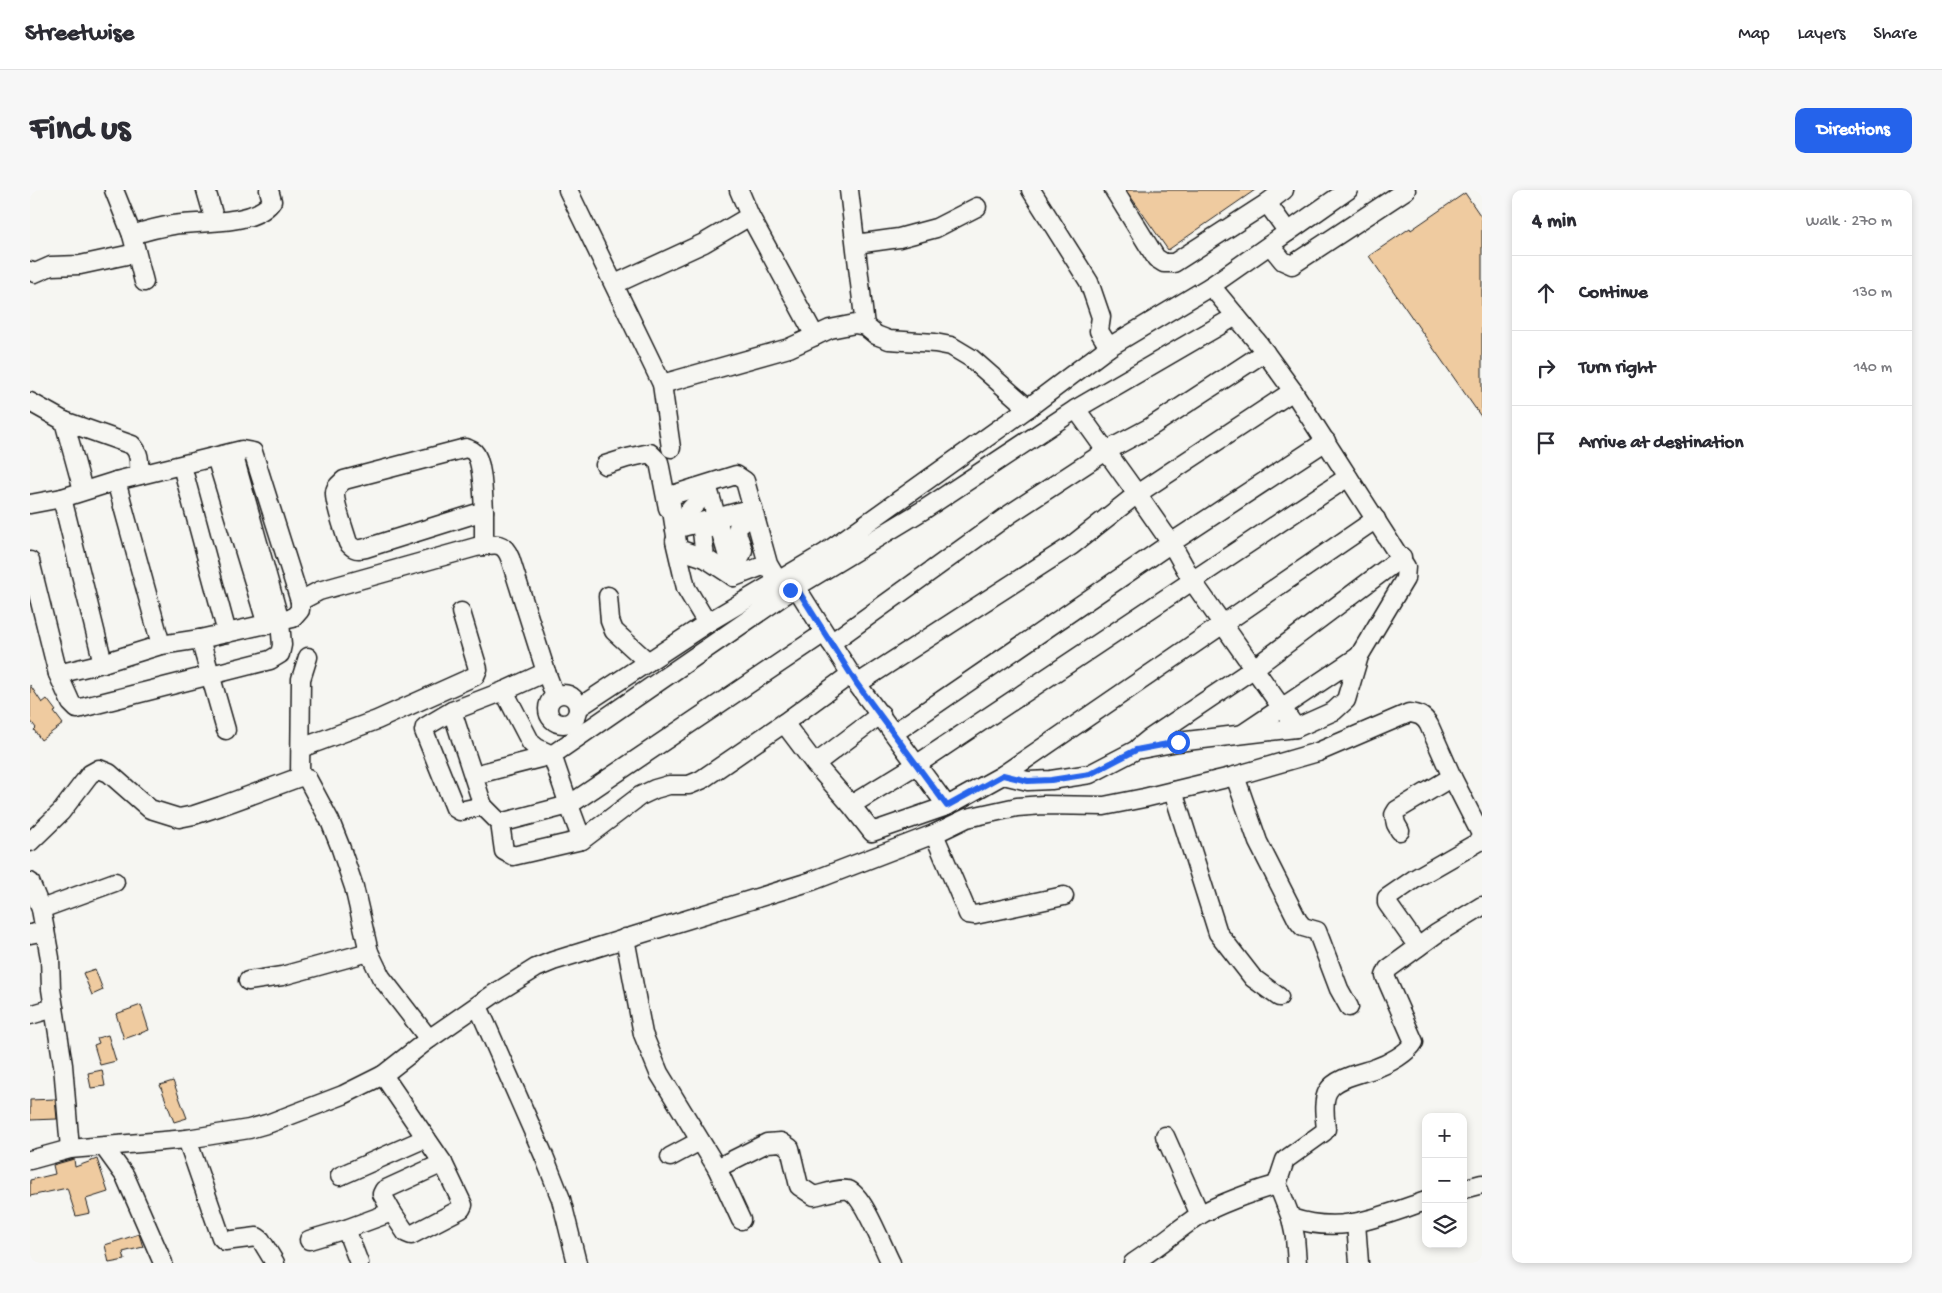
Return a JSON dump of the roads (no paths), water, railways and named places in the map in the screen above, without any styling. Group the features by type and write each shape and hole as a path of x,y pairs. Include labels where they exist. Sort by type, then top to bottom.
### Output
{"street":[{"path":"114,190 132,235 144,282"},
{"path":"206,190 215,221"},
{"path":"132,235 174,224 243,218 261,211 272,201 269,190"},
{"path":"568,190 662,384 671,448"},
{"path":"739,190 750,216 814,336"},
{"path":"849,190 865,326"},
{"path":"1031,190 1089,282 1101,317 1099,331 1108,347"},
{"path":"1114,190 1156,258 1164,263 1174,263 1268,203 1284,190"},
{"path":"578,708 707,623 825,554 1028,408 1108,347 1211,286 1348,190"},
{"path":"1270,245 1283,261 1292,265 1406,190"},
{"path":"1268,203 1288,232"},
{"path":"856,244 899,238 936,228 977,207"},
{"path":"614,284 704,243 750,216"},
{"path":"30,271 35,273 51,266 89,263 136,253"},
{"path":"1136,750 1178,742 1296,728 1334,711 1346,700 1359,656 1405,579 1406,566 1402,558 1348,477 1326,440 1265,352 1211,286"},
{"path":"474,776 552,755 796,587 925,509 1076,409 1236,316"},
{"path":"662,384 789,348 830,329 855,324 865,326 876,335 889,340 935,342 950,346 971,358 1028,408"},
{"path":"500,823 568,805 827,638 1106,451 1149,428 1265,352"},
{"path":"452,711 483,806 500,823 504,851 513,856 582,840 640,796 669,785 689,785 701,780 784,723 1071,546 1137,494 1293,391"},
{"path":"30,402 64,422 132,446 138,453 139,475"},
{"path":"1076,409 1171,543 1193,582 1296,728"},
{"path":"64,422 83,490"},
{"path":"894,733 1171,543 1326,440"},
{"path":"484,511 473,516 357,550 348,543 335,493 338,485 344,480 466,448 473,451 477,457 484,511 484,546"},
{"path":"30,504 62,498 116,480 182,466 242,450 252,452 300,601 300,610 293,618 200,639 161,645 103,663 58,674"},
{"path":"234,452 274,623"},
{"path":"605,465 650,453 659,462 684,581 688,593 707,623"},
{"path":"30,561 36,611 58,674 71,703 77,709 276,658 280,654 282,645 216,457"},
{"path":"182,466 226,633"},
{"path":"705,558 686,530 670,498 672,495 701,486 736,476 741,477 745,481 768,564 778,581"},
{"path":"851,806 1193,582 1348,477"},
{"path":"116,480 161,645"},
{"path":"701,486 718,521 733,572"},
{"path":"62,498 103,663"},
{"path":"686,530 753,511"},
{"path":"733,572 743,550 737,533 738,527 753,511"},
{"path":"784,723 814,764 872,832 947,806 1003,775 1376,519"},
{"path":"686,530 678,549 705,558 733,572 768,564"},
{"path":"300,601 319,592 356,580 497,544 507,549 555,696"},
{"path":"1003,775 1028,781 1051,780 1090,774 1136,750 1149,739 1253,669 1402,558"},
{"path":"796,587 854,679 947,806"},
{"path":"608,596 610,621 614,631 648,662"},
{"path":"302,748 377,720 475,676 478,669 461,612"},
{"path":"200,639 226,730"},
{"path":"300,777 302,748 301,679 308,656"},
{"path":"1239,736 1359,656"},
{"path":"483,806 460,811 454,808 424,731 425,727 452,711 546,672"},
{"path":"504,691 531,742 537,748 552,755 568,805 582,840"},
{"path":"560,694 570,695 577,703 578,712 574,720 565,724 556,722 550,716 548,712 549,703 555,696 560,694"},
{"path":"30,1160 70,1149 187,1139 249,1129 270,1123 343,1095 383,1075 429,1039 494,994 536,968 553,961 812,881 934,834 967,818 1017,807 1043,805 1104,806 1172,791 1235,776 1318,752 1409,713 1418,714 1426,719 1482,836"},
{"path":"814,764 881,714"},
{"path":"30,842 61,812 90,774 99,769 109,773 150,809 179,818 221,806 300,777 307,778 330,821 354,887 369,952 381,977 429,1039"},
{"path":"1235,776 1258,842 1298,922 1316,931 1339,989 1349,1007"},
{"path":"1400,831 1394,815 1397,810 1452,776"},
{"path":"1172,791 1218,933 1253,978 1279,997"},
{"path":"934,834 968,914 1064,896"},
{"path":"1418,947 1387,904 1387,898 1416,878 1482,840"},
{"path":"30,882 41,909 38,933 50,958 54,1008 64,1066 70,1149"},
{"path":"41,909 115,882"},
{"path":"1276,1186 1285,1160 1321,1135 1326,1129 1326,1098 1333,1085 1359,1073 1377,1068 1410,1049 1414,1042 1385,976 1388,969 1418,947 1482,906"},
{"path":"625,938 643,1034 659,1074 717,1168 741,1220"},
{"path":"248,981 282,976 369,952"},
{"path":"478,1006 544,1156 561,1200 577,1263"},
{"path":"30,1015 54,1008"},
{"path":"383,1075 443,1163 463,1205 462,1209 411,1235 406,1233 382,1194 384,1190 443,1163"},
{"path":"1165,1136 1200,1215"},
{"path":"340,1176 426,1138"},
{"path":"187,1139 221,1237 225,1241 257,1237 261,1240 275,1263"},
{"path":"670,1157 700,1141"},
{"path":"717,1168 767,1143 781,1142 790,1148 799,1186 803,1190 814,1196 839,1190 848,1190 862,1201 891,1263"},
{"path":"104,1147 125,1176 163,1263"},
{"path":"1467,1188 1482,1184"},
{"path":"1132,1263 1160,1246 1200,1215 1264,1188 1276,1186"},
{"path":"1276,1186 1280,1190 1290,1218 1295,1237 1297,1263"},
{"path":"1290,1218 1320,1225 1334,1226 1356,1223 1422,1202"},
{"path":"309,1240 392,1212"},
{"path":"1356,1223 1359,1263"},
{"path":"346,1229 359,1263"}]}
